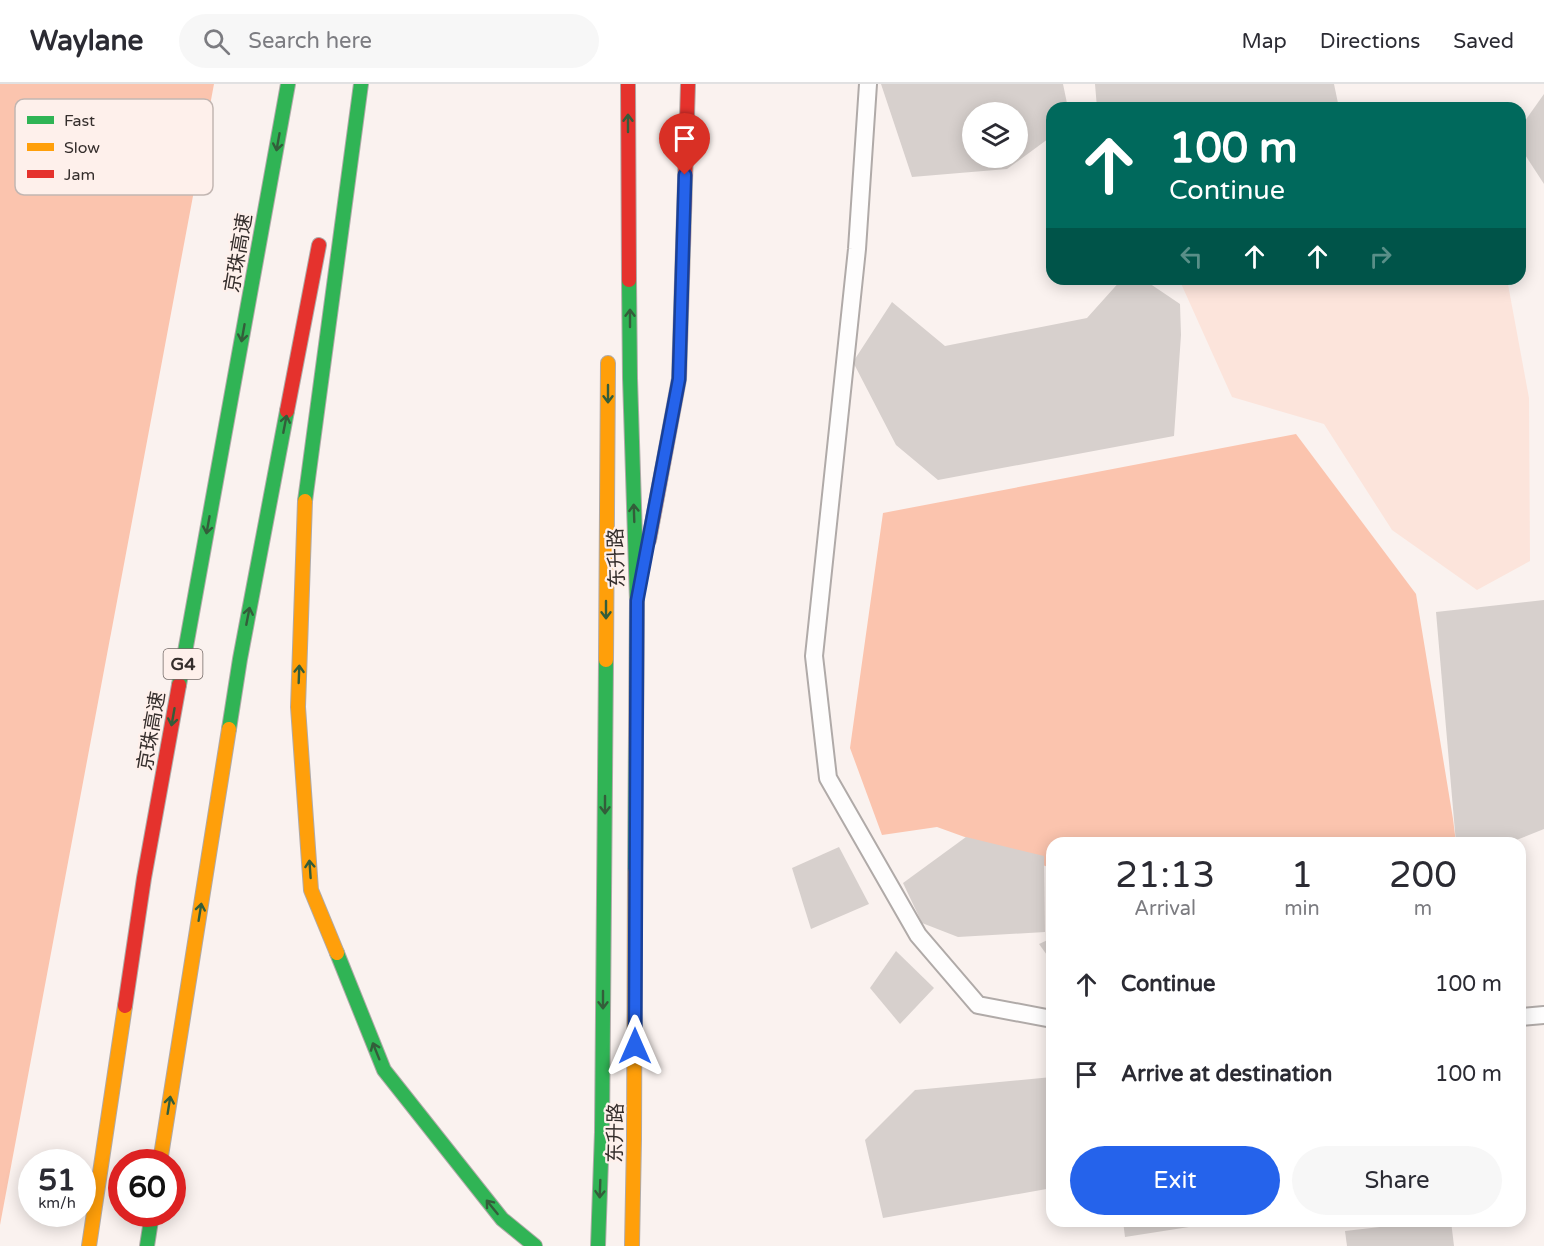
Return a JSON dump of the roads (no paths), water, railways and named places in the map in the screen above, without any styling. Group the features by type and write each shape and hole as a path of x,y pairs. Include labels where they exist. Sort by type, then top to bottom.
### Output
{"main road":[{"name":"京珠高速","path":"89,1246 144,878 288,84"},
{"path":"345,107 349,84"},
{"path":"361,84 304,507 298,707 311,890 384,1070 502,1219 535,1246"},
{"name":"东升路","path":"628,84 630,378 637,601 632,1246"},
{"path":"637,601 679,379 687,84"},
{"path":"162,1149 240,659 320,237"},
{"name":"东升路","path":"598,1246 602,1132 608,345"},
{"path":"97,1105 144,878"},
{"path":"147,1246 150,1227"}],"lane":[{"path":"868,84 857,249 814,656 828,778 918,935 978,1005 1046,1018"},
{"path":"1526,1016 1544,1015"}]}
